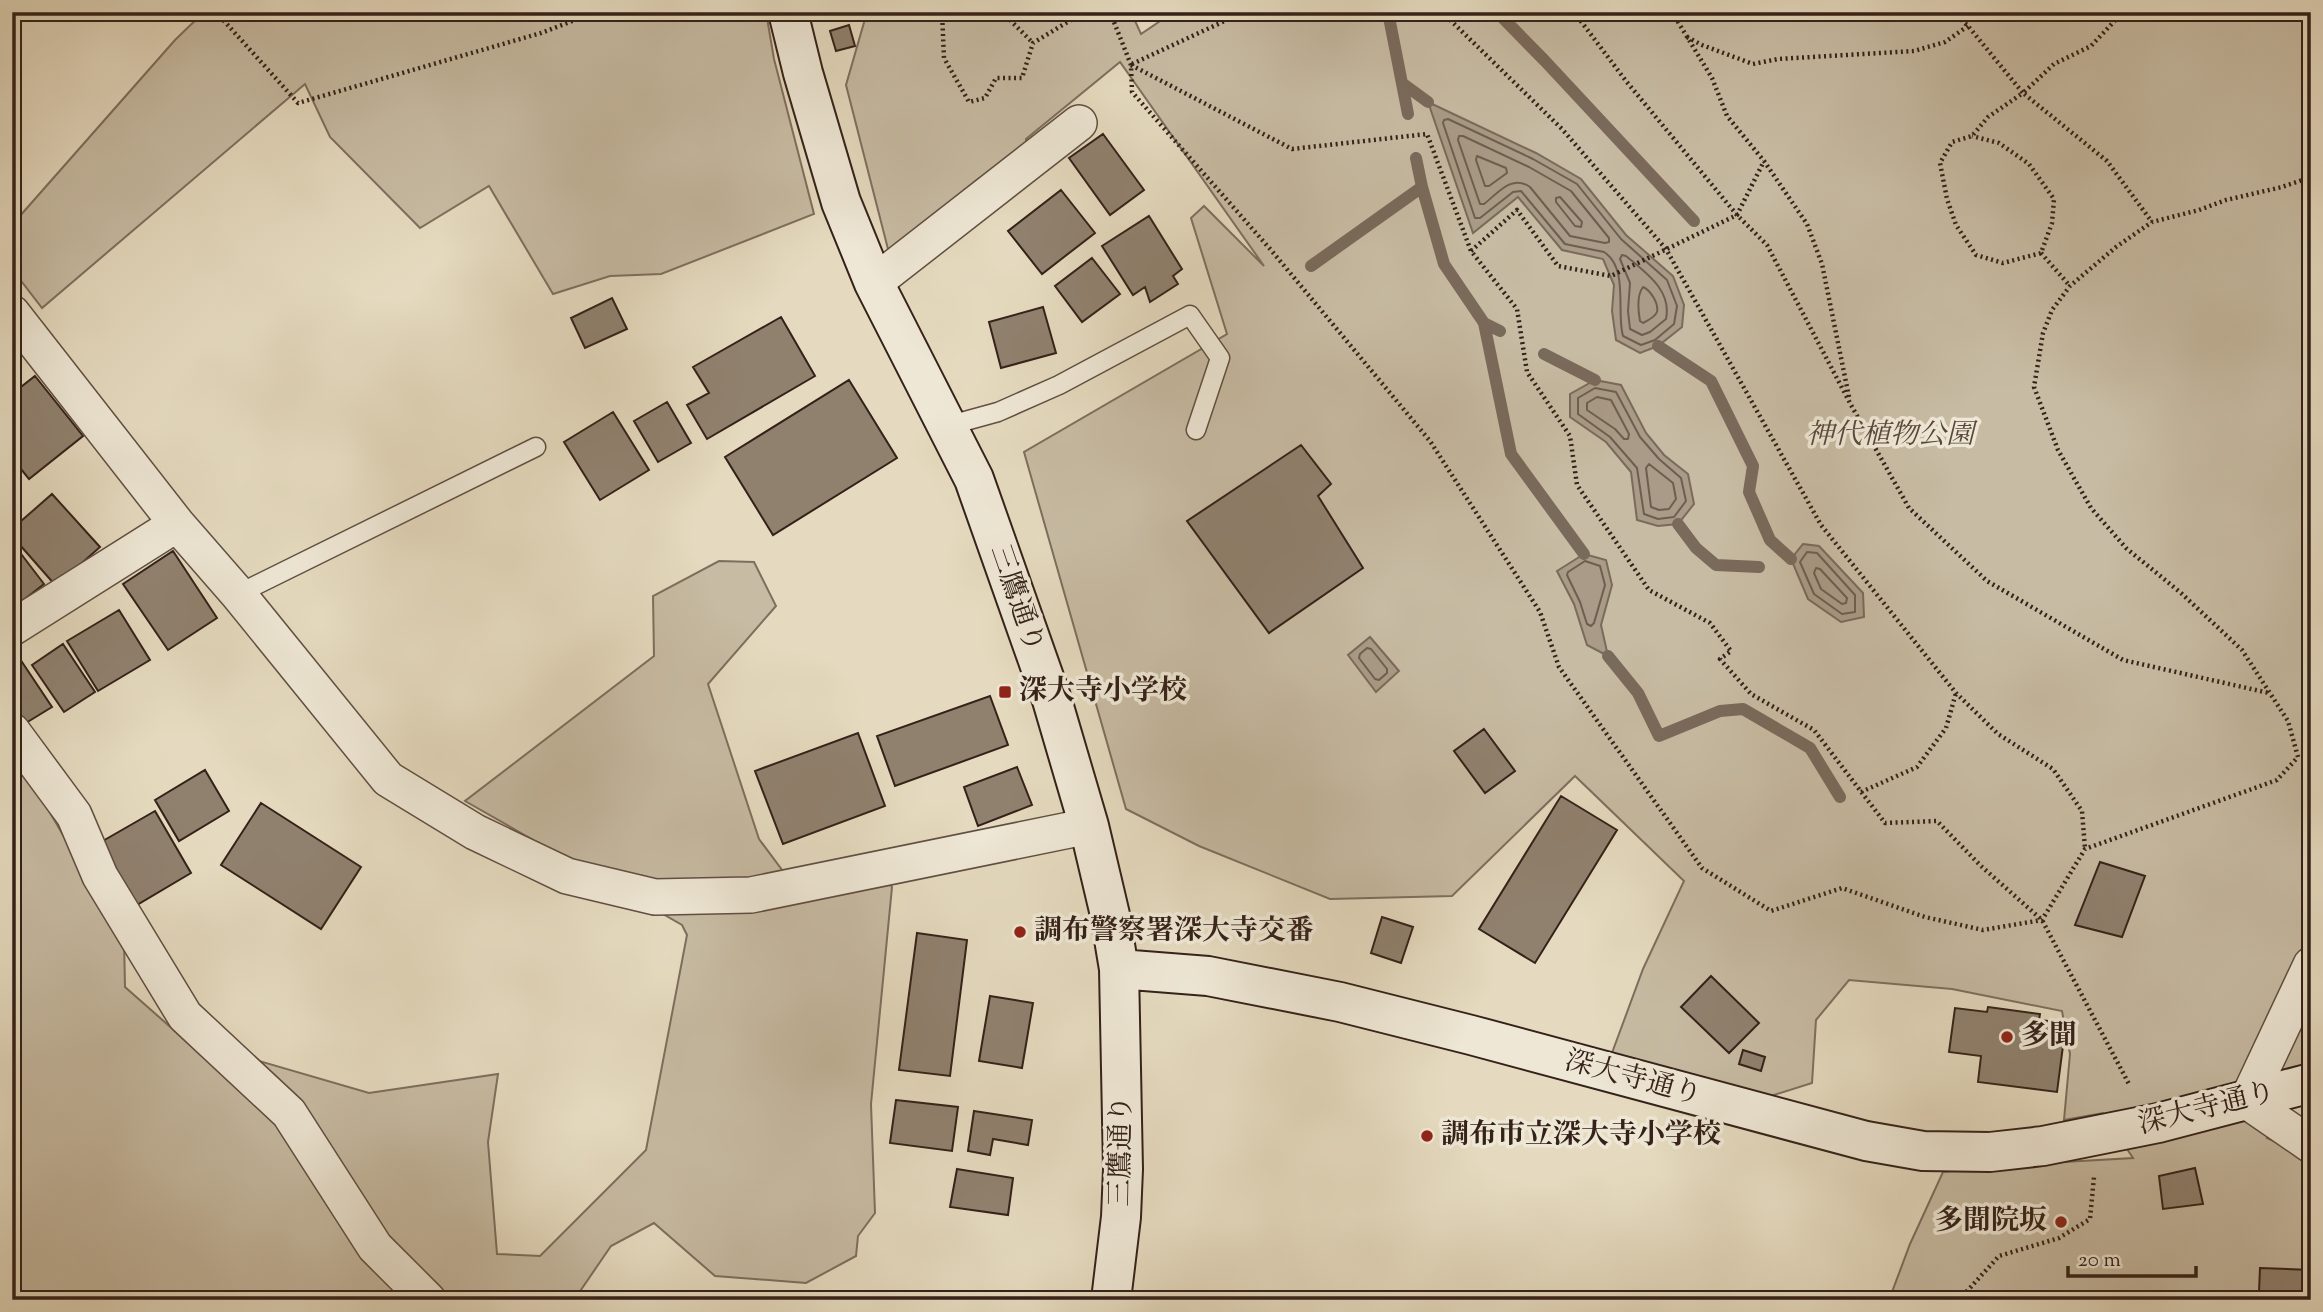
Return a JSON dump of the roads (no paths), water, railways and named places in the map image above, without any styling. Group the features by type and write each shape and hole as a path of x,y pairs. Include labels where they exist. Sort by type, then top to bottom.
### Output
{"main road":[{"name":"三鷹通り","path":"788,12 841,202 874,283 974,479 1052,700 1089,827 1110,915 1119,969 1124,1169 1111,1300"},
{"name":"深大寺通り","path":"1119,969 1208,976 1340,1002 1866,1141 1923,1152 1990,1152 2043,1146 2158,1123 2311,1083"}],"street":[{"path":"874,283 1079,123"},
{"path":"12,313 177,524 238,594 388,779 475,832 567,876 655,897 751,895 1089,827"},
{"path":"12,628 177,524"},
{"path":"12,731 74,815 100,877 185,1016 289,1113 375,1247 428,1300"},
{"path":"2311,965 2247,1101 2311,1145"}],"lane":[{"path":"947,426 998,412 1059,385 1189,315 1220,358 1196,430"},
{"path":"238,594 536,447"}],"water":[{"path":"1428,102 1536,153 1581,179 1626,235 1673,276 1684,305 1682,327 1658,346 1640,353 1616,340 1612,311 1614,285 1603,259 1562,250 1518,197 1473,233"},
{"path":"1595,380 1621,385 1646,433 1664,455 1688,474 1694,504 1678,524 1658,526 1637,520 1631,472 1606,442 1570,417 1570,394"},
{"path":"1803,544 1819,546 1863,593 1864,617 1841,622 1808,599 1791,559"},
{"path":"1584,554 1606,560 1612,585 1601,625 1608,656 1587,645 1574,604 1557,571"},
{"path":"1370,637 1399,671 1376,692 1348,655"}],"waterway":[{"path":"1388,12 1408,114"},
{"path":"1497,12 1694,221"},
{"path":"1402,83 1428,102"},
{"path":"1416,158 1444,264 1484,323 1500,331"},
{"path":"1311,266 1422,187"},
{"path":"1484,323 1511,454 1584,554"},
{"path":"1658,346 1711,381 1753,466 1749,492 1770,540 1791,559"},
{"path":"1544,354 1595,380"},
{"path":"1678,524 1696,548 1716,565 1759,567"},
{"path":"1608,656 1638,693 1659,736 1720,711 1743,709 1810,748 1840,797"}],"place":[{"name":"深大寺小学校","path":"1005,692"},
{"name":"調布警察署深大寺交番","path":"1020,932"},
{"name":"多聞","path":"2007,1037"},
{"name":"調布市立深大寺小学校","path":"1427,1136"},
{"name":"多聞院坂","path":"2061,1222"}],"park label":[{"name":"神代植物公園","path":"1890,436"}]}
